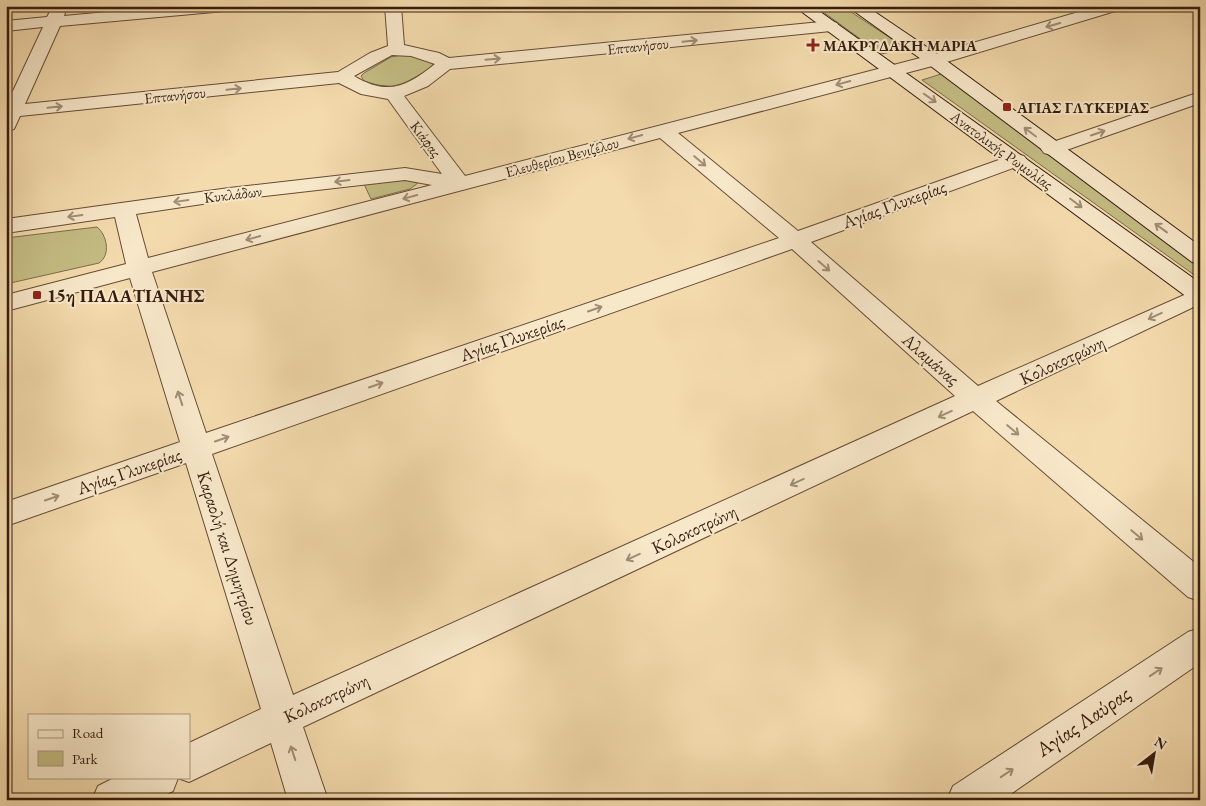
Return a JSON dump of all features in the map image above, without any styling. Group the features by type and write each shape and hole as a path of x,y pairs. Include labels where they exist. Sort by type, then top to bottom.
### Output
{"street":[{"path":"6,26 57,14 225,6"},
{"path":"392,6 396,48"},
{"name":"Ανατολικής Ρωμυλίας","path":"802,6 1017,160 1200,295"},
{"name":"Ανατολικής Ρωμυλίας","path":"855,6 934,60 1200,258"},
{"name":"Ελευθερίου Βενιζέλου","path":"6,303 934,60 1117,6"},
{"path":"1194,6 1200,9"},
{"path":"8,116 57,14"},
{"name":"Επτανήσου","path":"445,64 831,26"},
{"path":"396,48 408,49 440,58 445,64 408,89 393,94 377,92 343,78 347,73 386,50 396,48"},
{"name":"Επτανήσου","path":"8,116 343,78"},
{"name":"Κιάφας","path":"393,94 460,184"},
{"path":"1052,148 1200,97"},
{"name":"Αλαμάνας","path":"662,130 794,240 977,400 1200,587"},
{"name":"Αγίας Γλυκερίας","path":"6,514 794,240 1017,160"},
{"name":"Κυκλάδων","path":"6,226 229,194 405,174 460,184"},
{"name":"Καραολή και Δημητρίου","path":"124,210 139,268 308,800"},
{"name":"Κολοκοτρώνη","path":"190,763 282,718 977,400 1200,295"},
{"name":"Αγίας Λαύρας","path":"967,800 1200,643"},
{"path":"112,800 156,778"}],"green space":[{"path":"815,6 842,6 907,49 881,54"},
{"path":"402,55 419,57 433,64 431,68 399,85 384,86 375,84 364,81 361,76 391,57"},
{"path":"941,74 1200,265 1200,279 922,80"},
{"path":"414,179 418,183 410,189 371,199 364,184"},
{"path":"97,227 103,235 106,245 105,255 99,263 6,284 6,238"}],"place":[{"name":"ΜΑΚΡΥΔΑΚΗ ΜΑΡΙΑ","path":"813,45"},
{"name":"ΑΓΙΑΣ ΓΛΥΚΕΡΙΑΣ","path":"1007,107"},
{"name":"15η ΠΑΛΑΤΙΑΝΗΣ","path":"37,295"}]}
